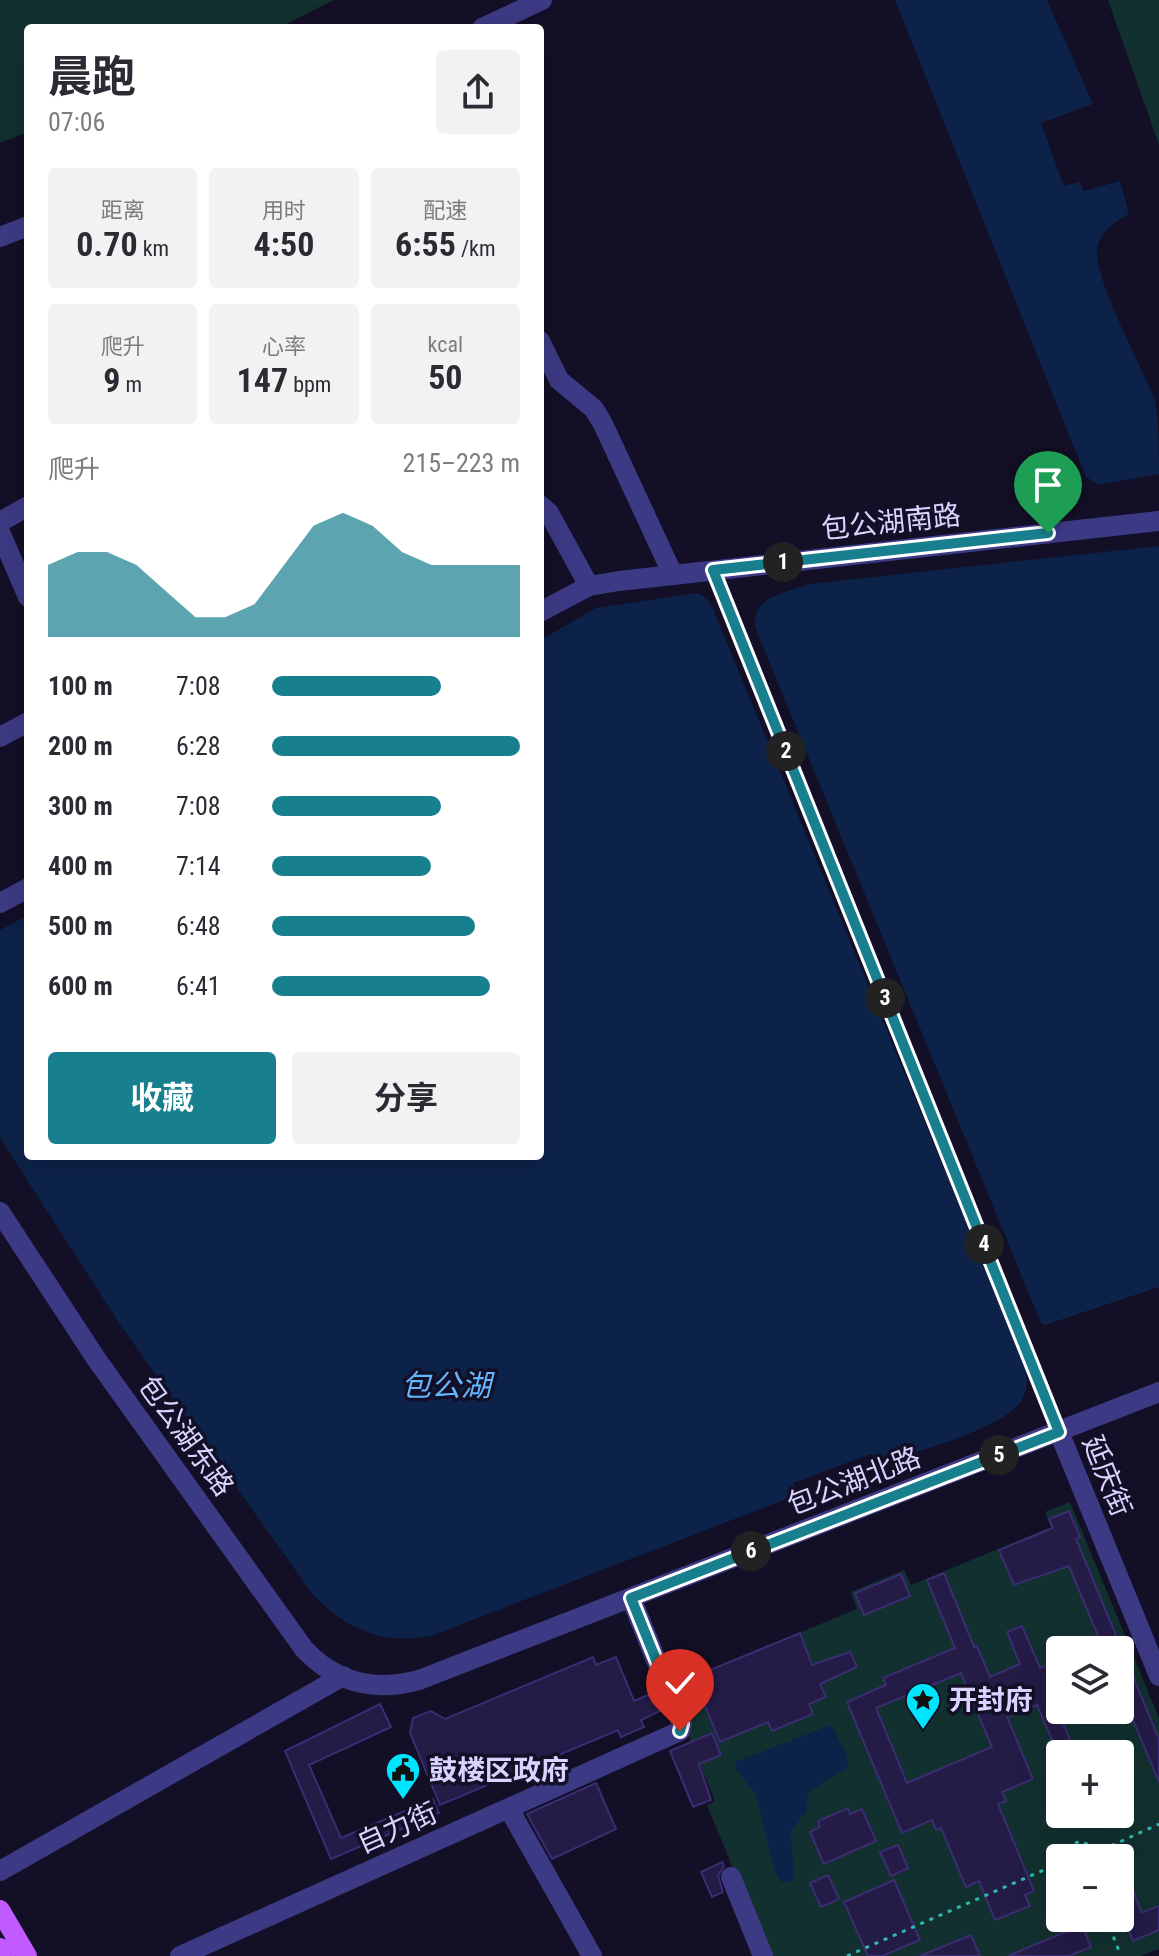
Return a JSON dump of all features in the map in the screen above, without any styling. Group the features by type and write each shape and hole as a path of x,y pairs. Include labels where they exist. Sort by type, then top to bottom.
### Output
{"main road":[{"path":"0,1910 27,1956"},
{"path":"0,1948 5,1956"}],"street":[{"path":"491,24 542,0"},
{"path":"0,237 24,228"},
{"path":"544,349 559,380 594,409 603,424 673,575"},
{"path":"0,522 24,508"},
{"path":"544,509 589,586"},
{"name":"包公湖南路","path":"544,610 589,586 1159,521"},
{"path":"0,532 24,588"},
{"path":"0,737 24,724"},
{"path":"0,903 24,890"},
{"name":"包公湖东路","path":"0,1212 97,1360 304,1649 343,1676"},
{"name":"包公湖北路","path":"343,1676 361,1685 382,1688 419,1680 1159,1392"},
{"name":"延庆街","path":"1059,1432 1159,1676"},
{"name":"自力街","path":"180,1956 680,1731 682,1724 631,1598"},
{"path":"0,1871 343,1676"},
{"path":"509,1809 592,1956"},
{"path":"731,1877 763,1956"}],"path":[{"path":"713,570 1059,1432"},
{"path":"1118,1844 1159,1824"},
{"path":"847,1956 1046,1869"},
{"path":"1112,1932 1119,1951"}],"green space":[{"path":"0,0 334,0 286,24 24,24 24,134 0,143"},
{"path":"1108,0 1159,0 1159,145"},
{"name":"开封府","path":"1070,1502 1125,1636 1046,1636 1046,1724 1134,1724 1134,1657 1159,1718 1159,1949 1141,1956 769,1956 707,1805 715,1801 663,1671 687,1660 694,1676 857,1609 851,1592 904,1570 911,1585 1051,1527 1045,1512"}],"water":[{"path":"895,0 1047,0 1093,104 1041,123 1064,186 1080,182 1083,191 1120,181 1129,214 1103,234 1098,244 1097,258 1109,298 1155,400 1159,474 1098,485 1086,477"},
{"path":"1159,546 1159,1287 1045,1325 1041,1323 755,627 756,616 759,608 772,597 809,584"},
{"name":"包公湖","path":"698,593 710,602 1021,1355 1026,1376 1025,1392 1014,1409 1000,1419 962,1436 888,1461 871,1454 793,1483 797,1495 431,1636 380,1636 351,1625 311,1592 121,1326 0,1138 0,930 24,917 24,1160 544,1160 544,638 596,608"},
{"path":"831,1725 846,1753 848,1768 807,1796 807,1810 791,1832 794,1882 781,1882 774,1869 756,1795 736,1769 736,1762"}],"building":[{"path":"1069,1511 1080,1537 1076,1539 1116,1636 1098,1636 1069,1566 1014,1585 999,1550 1053,1528 1049,1519"},
{"path":"944,1573 974,1647 977,1646 990,1677 1020,1664 1007,1632 1022,1626 1040,1668 1046,1666 1046,1724 1063,1724 1070,1740 1052,1740 1037,1705 1007,1717 1033,1779 1002,1792 1006,1801 998,1804 1034,1891 1025,1895 1030,1906 995,1920 979,1881 966,1887 941,1828 936,1830 932,1820 902,1833 847,1702 886,1685 883,1678 955,1648 927,1580","holes":["961,1673 992,1747 907,1783 876,1708"]},
{"path":"901,1574 910,1596 864,1615 855,1593"},
{"path":"800,1633 812,1665 850,1652 857,1667 820,1684 826,1697 809,1704 813,1714 772,1731 768,1722 720,1742 693,1677"},
{"path":"593,1657 596,1665 616,1657 634,1701 655,1692 662,1710 641,1720 644,1727 621,1737 618,1730 440,1805 410,1733 413,1718 431,1711 445,1719"},
{"path":"1134,1679 1159,1739 1159,1782 1134,1722"},
{"path":"380,1704 391,1727 309,1765 341,1838 433,1799 439,1813 331,1859 285,1751"},
{"path":"712,1733 721,1755 699,1764 711,1800 693,1807 670,1751"},
{"path":"596,1783 616,1829 552,1859 527,1814"},
{"path":"848,1808 850,1814 862,1809 876,1841 824,1864 810,1832 820,1827 818,1821"},
{"path":"898,1845 908,1868 891,1876 880,1852"},
{"path":"722,1862 724,1866 718,1876 723,1892 712,1897 701,1872"},
{"path":"828,1875 839,1899 821,1907 810,1883"},
{"path":"894,1880 920,1940 882,1956 868,1956 844,1902"},
{"path":"1134,1894 1142,1913 1159,1906 1159,1930 1133,1941 1129,1932 1134,1932"},
{"path":"1065,1932 1085,1932 1091,1947 1069,1956 1008,1956"},
{"path":"971,1935 980,1956 920,1956"}],"place":[{"name":"开封府","path":"923,1731"},
{"name":"鼓楼区政府","path":"403,1801"}],"route":[{"path":"680,1731 682,1724 631,1598 1059,1432 713,570 1048,533"}]}
